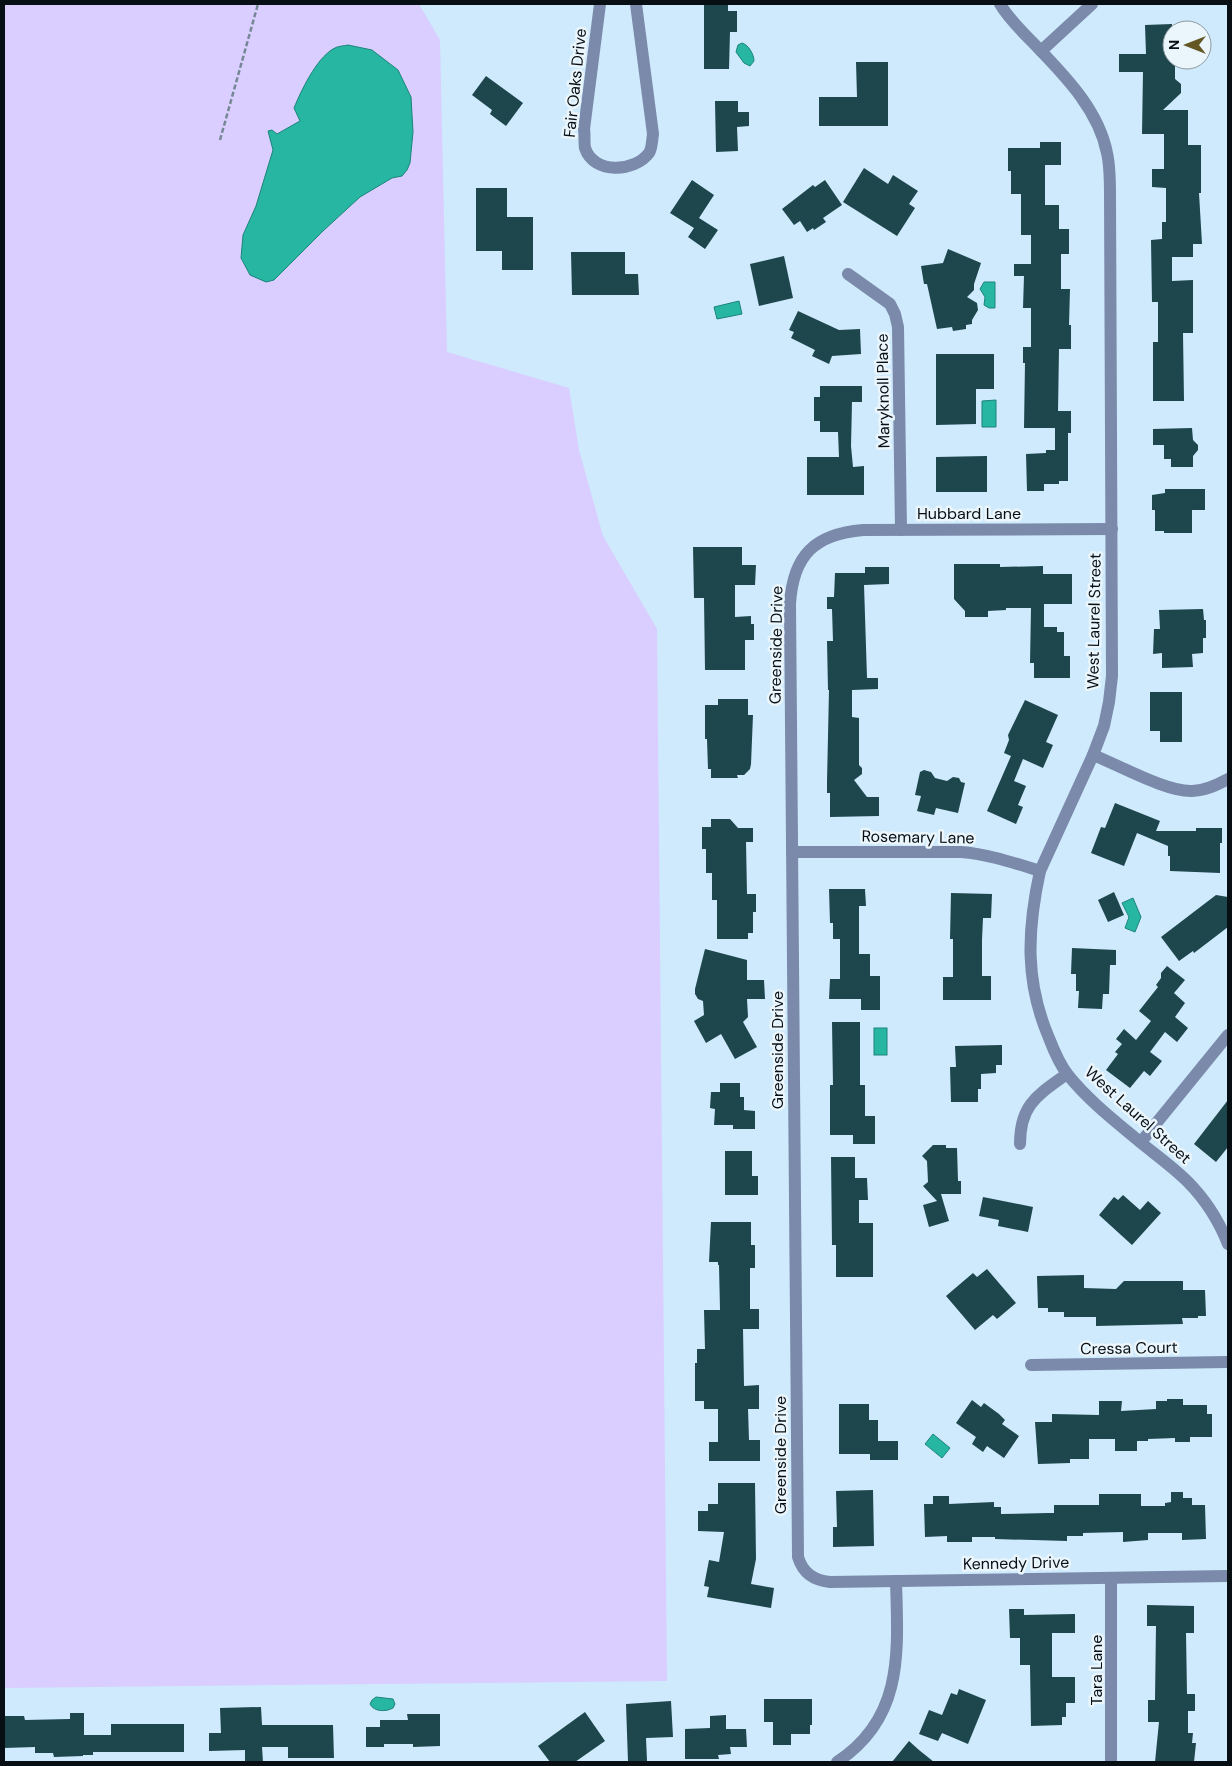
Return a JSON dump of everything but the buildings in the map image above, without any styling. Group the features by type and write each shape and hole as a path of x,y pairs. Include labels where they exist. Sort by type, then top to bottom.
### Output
{"street":[{"name":"Fair Oaks Drive","path":"600,4 584,128 585,148 592,159 604,166 627,168 639,163 650,152 653,134 636,4"},
{"name":"West Laurel Street","path":"1000,4 1079,94 1092,115 1102,135 1107,153 1110,195 1112,676 1104,726 1093,755 1040,872 1031,931 1031,974 1034,997 1040,1018 1067,1074 1090,1099 1187,1180 1214,1215 1228,1244"},
{"path":"1041,51 1092,4"},
{"name":"Maryknoll Place","path":"848,274 890,304 898,327 900,530"},
{"name":"Hubbard Lane","path":"827,538 844,532 900,530 1112,529"},
{"name":"Greenside Drive","path":"807,1573 801,1567 797,1546 791,590 798,565 815,545 827,538"},
{"path":"1093,755 1174,790 1192,791 1209,789 1228,779"},
{"name":"Rosemary Lane","path":"792,852 978,853 1040,872"},
{"path":"1141,1142 1228,1035"},
{"path":"1020,1144 1020,1129 1023,1116 1032,1102 1067,1074"},
{"name":"Cressa Court","path":"1031,1365 1228,1362"},
{"name":"Kennedy Drive","path":"807,1573 815,1578 830,1582 1228,1576"},
{"name":"Tara Lane","path":"1111,1578 1112,1762"},
{"path":"837,1762 861,1744 879,1720 891,1688 897,1649 896,1581"}],"path":[{"path":"220,140 258,4"}],"shaded area":[{"path":"4,4 419,4 440,40 447,352 569,388 579,450 603,536 657,629 667,1681 4,1688"},
{"path":"742,43 749,48 753,56 754,61 750,66 744,63 736,52 738,45"},
{"path":"348,45 372,50 398,70 411,97 413,132 410,163 402,176 392,178 360,197 274,280 266,282 250,275 241,258 243,235 256,206 273,150 268,131 272,130 277,134 300,121 294,108 315,68 333,49"},
{"path":"984,282 995,282 995,308 989,308 984,305 985,297 980,289"},
{"path":"739,301 742,314 717,319 714,307"},
{"path":"996,400 996,427 982,427 982,401"},
{"path":"1133,898 1141,917 1135,932 1125,928 1129,917 1122,903"},
{"path":"874,1028 887,1028 887,1055 874,1055"},
{"path":"933,1434 950,1448 942,1458 925,1444"},
{"path":"376,1697 393,1699 395,1704 393,1708 384,1711 374,1709 370,1704"}]}
